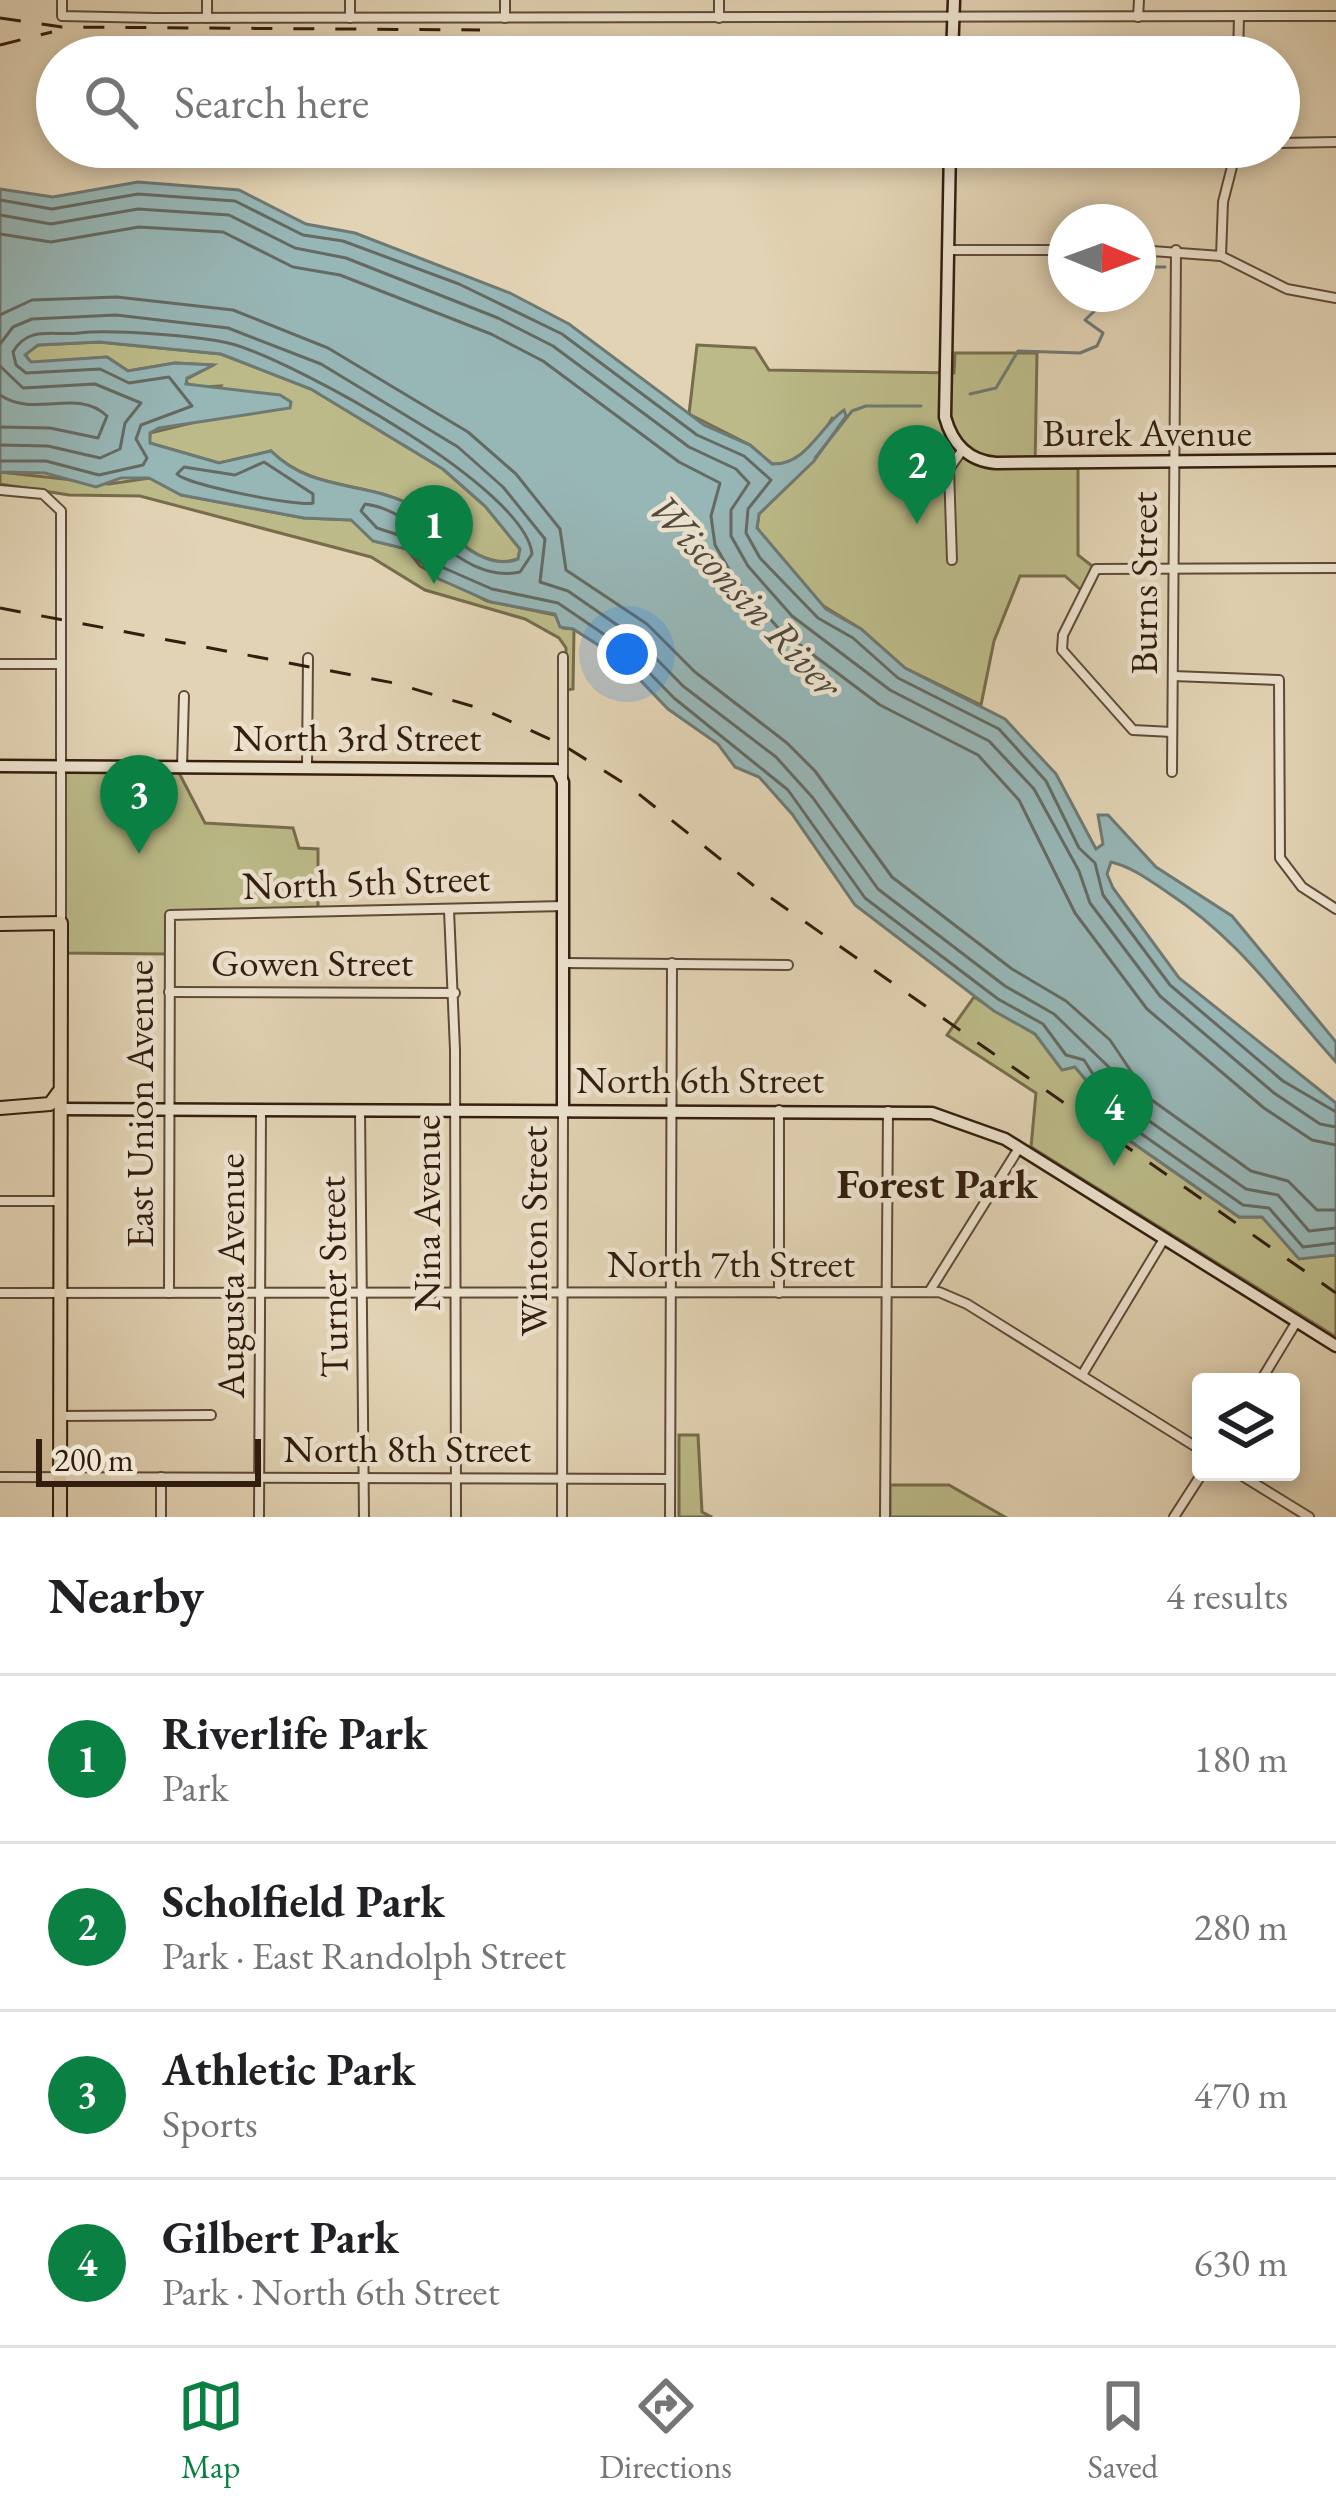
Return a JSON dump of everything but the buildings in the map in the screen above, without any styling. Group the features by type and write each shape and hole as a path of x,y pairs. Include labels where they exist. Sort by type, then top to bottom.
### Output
{"main road":[{"path":"0,923 61,923 60,1517"},
{"path":"32,923 56,932 60,1022"},
{"path":"0,1108 52,1103 60,1069"},
{"name":"North 6th Street","path":"0,1108 61,1109"}],"street":[{"path":"62,0 62,16 207,18 1336,16"},
{"path":"207,0 207,18"},
{"path":"350,0 350,18"},
{"path":"505,0 505,18"},
{"path":"719,0 719,18"},
{"path":"953,0 953,36"},
{"path":"1138,0 1138,17"},
{"path":"1239,17 1239,36"},
{"path":"1300,142 1336,142"},
{"path":"950,168 945,416 963,449 949,470 952,560"},
{"path":"1221,256 1222,202 1231,168"},
{"path":"949,250 1048,250"},
{"path":"1156,250 1221,256 1287,290 1336,298"},
{"name":"Burns Street","path":"1172,772 1176,250"},
{"name":"Burek Avenue","path":"963,449 991,463 1336,460"},
{"path":"0,490 39,492 54,500 62,514 61,923"},
{"path":"1172,732 1133,730 1062,650 1064,635 1096,568 1336,568"},
{"name":"Winton Street","path":"562,1517 563,657"},
{"path":"307,766 308,658"},
{"path":"0,664 61,664"},
{"path":"1173,676 1276,676 1280,858 1302,887 1336,909"},
{"path":"182,767 184,696"},
{"name":"North 3rd Street","path":"0,766 546,767 557,770 563,782"},
{"name":"North 5th Street","path":"170,915 564,906"},
{"name":"Nina Avenue","path":"449,910 456,1108 456,1517"},
{"name":"East Union Avenue","path":"169,1293 170,915"},
{"path":"564,963 788,965"},
{"path":"670,1517 673,963"},
{"name":"Gowen Street","path":"169,992 454,992"},
{"name":"Augusta Avenue","path":"259,1517 261,1108"},
{"name":"Turner Street","path":"360,1108 364,1517"},
{"name":"North 6th Street","path":"61,1109 888,1109 953,1118 1020,1147 1336,1346"},
{"path":"778,1109 779,1293"},
{"path":"885,1517 888,1109"},
{"path":"929,1292 1020,1147"},
{"path":"0,1201 61,1201"},
{"path":"1082,1375 1165,1238"},
{"name":"North 7th Street","path":"0,1293 929,1292 958,1299 1192,1444"},
{"path":"1265,1373 1297,1321"},
{"path":"61,1416 211,1415"},
{"path":"160,1517 161,1477"},
{"name":"North 8th Street","path":"0,1478 670,1479"},
{"path":"1174,1517 1197,1481"},
{"path":"1251,1481 1309,1517"}],"shaded area":[{"path":"99,342 221,354 311,389 443,469 485,506 520,549 518,559 488,559 407,503 319,479 286,464 271,451 219,463 149,443 150,433 204,420 221,386 191,388 185,380 213,365 175,363 128,371 107,357 31,363 25,354 38,345"},
{"path":"697,345 755,348 769,370 954,373 955,353 1037,353 1035,467 1078,468 1078,555 1096,569 1082,591 1065,576 1020,576 994,641 981,705 905,668 861,629 812,599 757,528 759,514 814,460 833,417 800,455 772,464 750,445 689,414"},
{"path":"0,472 109,484 150,478 182,495 304,518 352,520 373,541 407,549 420,566 487,601 555,615 563,628 574,629 573,689 566,690 566,648 559,638 525,619 425,590 371,557 140,496 69,495 0,484"},
{"path":"61,767 176,767 205,823 293,828 299,848 318,849 318,914 169,915 168,954 61,953"},
{"path":"974,997 1035,1034 1075,1067 1095,1090 1113,1129 1239,1217 1262,1217 1298,1252 1336,1255 1336,1337 1031,1147 1036,1093 947,1035"},
{"path":"679,1435 698,1435 702,1512 712,1517 679,1517"},
{"path":"890,1485 949,1485 1005,1517 890,1517"}],"water":[{"name":"Wisconsin River","path":"138,182 239,190 306,224 355,233 510,293 569,324 704,425 750,445 772,464 794,459 844,410 846,416 814,461 759,514 757,528 826,609 861,629 905,668 1005,719 1056,774 1096,849 1103,844 1098,815 1108,815 1156,867 1232,916 1336,1042 1336,1062 1216,930 1147,879 1111,862 1107,874 1113,888 1179,978 1336,1103 1336,1255 1299,1259 1262,1217 1239,1217 1113,1129 1095,1091 1075,1067 1062,1070 1035,1034 994,1011 855,905 792,814 759,777 735,767 718,744 668,709 620,659 573,629 560,627 555,614 491,602 439,579 407,549 373,541 351,520 304,518 181,495 149,478 121,478 96,487 45,473 0,472 0,189 53,197","holes":["99,342 221,354 311,389 443,469 485,506 520,549 518,559 488,559 407,503 302,473 271,451 219,463 150,443 150,433 159,428 290,408 291,402 280,395 186,384 187,378 214,365 175,363 128,371 107,357 31,362 25,355 38,345"]}],"waterway":[{"path":"1156,267 1165,267"},
{"path":"970,394 996,388 1018,351 1080,353 1097,346 1103,333 1085,320 1093,312"},
{"path":"815,458 852,411 866,406 921,406"}],"railway":[{"path":"0,18 62,27 480,30"},
{"path":"0,45 52,32"},
{"path":"0,608 394,683 485,710 563,745 630,787 758,889 1336,1293"}],"place":[{"name":"Scholfield Park","path":"917,524"},
{"name":"Riverlife Park","path":"434,584"},
{"name":"Athletic Park","path":"139,854"},
{"name":"Gilbert Park","path":"1114,1166"}],"district":[{"name":"Forest Park","path":"937,1183"}]}
